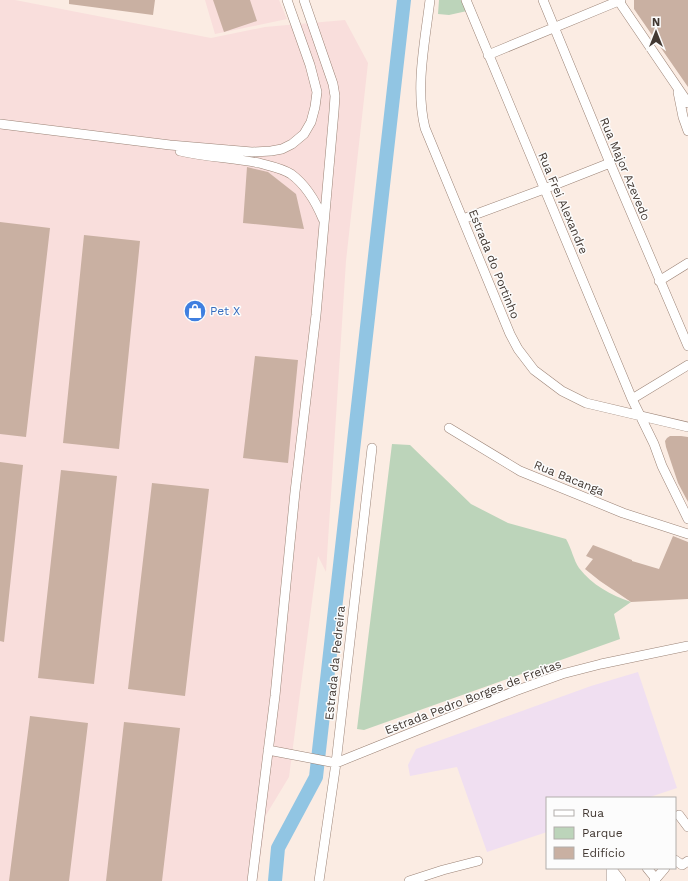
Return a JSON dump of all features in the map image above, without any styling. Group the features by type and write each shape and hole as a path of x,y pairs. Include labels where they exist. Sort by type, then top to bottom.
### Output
{"street":[{"path":"0,124 170,145 252,152 282,149 292,144 304,134 311,122 317,92 310,65 287,0"},
{"path":"252,881 275,696 295,492 316,315 335,96 326,60 304,0"},
{"name":"Estrada do Portinho","path":"430,0 421,78 421,114 425,128 510,334 518,349 534,370 562,391 586,403 688,427"},
{"name":"Rua Frei Alexandre","path":"466,0 632,399 662,466 688,518"},
{"name":"Rua Major Azevedo","path":"543,0 659,281 688,346"},
{"path":"488,55 619,0 677,89 688,103"},
{"path":"677,89 688,131"},
{"path":"170,145 187,153 274,166 285,171 303,185 313,199 324,220"},
{"path":"463,219 610,163"},
{"path":"659,281 688,263"},
{"path":"632,399 688,364"},
{"name":"Rua Bacanga","path":"449,428 520,471 623,513 688,534"},
{"name":"Estrada da Pedreira","path":"319,881 336,763 372,448"},
{"name":"Estrada Pedro Borges de Freitas","path":"336,763 515,691 562,674 601,664 688,646"},
{"path":"268,750 336,763"},
{"path":"681,815 688,827"},
{"path":"409,881 478,861"},
{"path":"676,861 682,865 688,861"},
{"path":"611,869 611,881"},
{"path":"612,869 621,881"},
{"path":"648,869 655,880 664,869"}],"shaded area":[{"path":"0,0 15,0 211,38 265,27 345,20 368,63 346,261 326,572 318,556 289,777 266,815 257,881 0,881"},
{"path":"205,0 279,0 287,19 215,34"},
{"path":"638,672 677,788 650,797 546,797 546,832 487,852 457,767 410,776 408,765 416,749 591,686"}],"green space":[{"path":"439,0 463,0 467,11 449,15 438,14"},
{"path":"392,444 410,445 471,504 508,523 566,539 577,565 590,580 602,589 631,602 614,614 620,639 364,730 357,729"}],"building":[{"path":"69,0 155,0 153,15 69,4"},
{"path":"213,0 250,0 257,21 224,32"},
{"path":"634,0 688,0 688,87 634,9"},
{"path":"247,167 268,172 296,194 304,229 243,223"},
{"path":"0,222 50,228 26,437 0,434"},
{"path":"84,235 140,241 119,449 63,443"},
{"path":"255,356 298,360 288,463 243,458"},
{"path":"670,436 688,437 688,502 678,483 666,447 665,441"},
{"path":"0,462 23,465 4,642 0,641"},
{"path":"61,470 117,476 94,684 38,678"},
{"path":"152,483 209,489 185,696 128,689"},
{"path":"673,536 688,542 688,599 631,602 585,569 593,559 586,556 593,545 632,561 659,569"},
{"path":"30,716 88,723 69,881 9,881"},
{"path":"124,722 180,728 162,881 106,881"}],"waterway":[{"path":"275,881 278,848 316,777 404,0"}],"place":[{"name":"Pet X","path":"195,311"}]}
